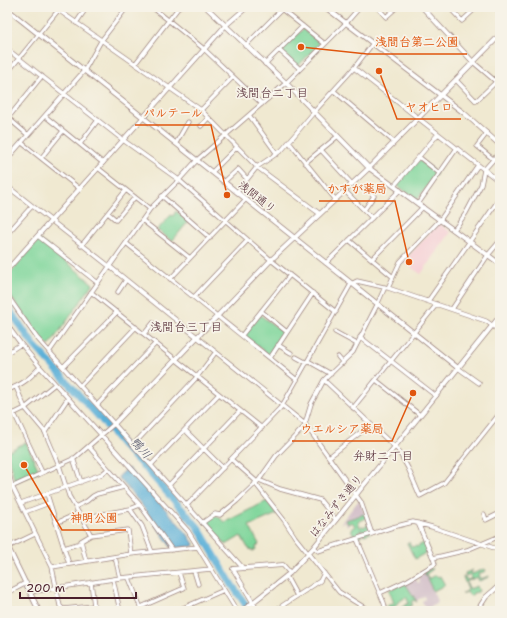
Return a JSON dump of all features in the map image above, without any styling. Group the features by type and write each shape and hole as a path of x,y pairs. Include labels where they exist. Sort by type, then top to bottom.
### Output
{"street":[{"path":"54,7 59,9 101,41 201,110 257,167 320,214"},
{"path":"76,23 87,7"},
{"path":"7,160 84,71 101,41 127,7"},
{"path":"152,7 204,49 262,104"},
{"path":"135,64 179,7"},
{"path":"206,7 286,84 369,168 500,264"},
{"path":"7,270 204,49 225,26 247,7"},
{"path":"325,7 441,95 499,142"},
{"path":"49,352 150,209 197,160 286,84 360,7"},
{"path":"377,7 386,17 397,7"},
{"path":"422,7 473,62 500,85"},
{"path":"449,7 462,21 476,7"},
{"path":"494,7 500,12"},
{"path":"245,46 281,8 325,44"},
{"name":"浅間通り","path":"7,9 458,368"},
{"path":"7,73 59,9"},
{"path":"265,64 303,26"},
{"path":"7,489 73,458 89,447 114,424 271,260 369,168 500,35"},
{"path":"237,192 257,167 282,150 354,68 373,43"},
{"path":"7,49 123,140 179,180 271,260 336,312"},
{"path":"279,50 300,69"},
{"path":"354,68 500,182"},
{"path":"28,135 7,118 42,76"},
{"path":"201,110 233,77"},
{"path":"456,80 476,101 500,78"},
{"path":"334,91 394,142"},
{"path":"45,116 102,163"},
{"path":"249,116 277,154"},
{"path":"201,126 208,118"},
{"path":"80,144 98,120"},
{"path":"176,143 188,122"},
{"path":"41,158 63,130"},
{"path":"487,133 477,146 493,159"},
{"path":"394,186 438,134"},
{"path":"305,163 338,136"},
{"path":"289,142 335,199"},
{"path":"22,143 80,189"},
{"path":"212,172 237,147"},
{"path":"418,204 457,148"},
{"path":"322,150 352,184"},
{"path":"454,230 466,213 481,185 484,170 500,152"},
{"path":"419,157 439,173"},
{"path":"202,522 215,514 220,515 257,482 276,456 305,425 311,404 324,380 351,356 400,262 440,220 478,165"},
{"path":"98,168 150,209"},
{"path":"224,182 238,169 247,179"},
{"path":"7,186 81,246 109,266 305,425 361,502 372,534"},
{"path":"7,196 12,190"},
{"path":"81,246 126,190"},
{"path":"344,190 372,218"},
{"path":"326,263 400,190"},
{"path":"364,210 374,196 369,191"},
{"path":"162,196 210,238"},
{"path":"108,213 116,220 135,197"},
{"path":"428,301 500,198"},
{"path":"170,279 246,199"},
{"path":"7,234 32,206"},
{"path":"372,259 423,207"},
{"path":"142,220 190,258"},
{"path":"38,236 98,283"},
{"path":"194,297 248,240"},
{"path":"349,240 393,277"},
{"path":"452,309 488,255 500,241"},
{"path":"126,243 297,380"},
{"path":"242,335 290,274"},
{"path":"118,292 126,280"},
{"path":"187,505 232,460 282,406 351,284 357,281 386,287 452,309 493,325 500,331"},
{"path":"92,292 262,428"},
{"path":"270,358 313,293"},
{"path":"7,295 37,338 49,352 243,568"},
{"path":"353,408 437,304"},
{"path":"261,311 287,332"},
{"path":"63,367 117,312"},
{"name":"はなみずき通り","path":"243,611 288,575 309,553 500,316"},
{"path":"144,334 153,323"},
{"path":"7,324 40,367 188,531 237,611"},
{"path":"80,386 136,327"},
{"path":"335,332 357,344"},
{"path":"360,338 436,396"},
{"path":"97,405 156,343"},
{"path":"7,353 21,344"},
{"path":"278,345 291,353"},
{"path":"133,445 197,377 215,353"},
{"path":"338,356 343,363"},
{"path":"296,357 331,374"},
{"path":"7,390 30,379 40,367"},
{"path":"458,368 479,383"},
{"path":"324,380 401,454 420,496 444,483 500,413"},
{"path":"376,380 420,415"},
{"path":"7,416 25,408 55,384"},
{"path":"16,387 25,408 45,432 59,464 69,496 91,535"},
{"path":"151,465 219,394"},
{"path":"45,432 68,398"},
{"path":"169,486 240,411"},
{"path":"14,413 42,472"},
{"path":"496,418 500,421"},
{"path":"328,457 370,425"},
{"path":"185,430 223,468"},
{"path":"89,447 140,505 172,550"},
{"path":"73,458 80,482"},
{"path":"232,460 257,482 324,573 344,596 354,600 370,611"},
{"path":"7,466 12,486 52,567 60,606 64,610 94,606"},
{"path":"20,503 102,474 108,469"},
{"path":"257,482 320,500 336,520"},
{"path":"75,507 98,494 124,487"},
{"path":"46,494 69,564"},
{"path":"25,512 49,503"},
{"path":"82,518 130,509 140,505"},
{"path":"130,509 142,526 152,552"},
{"path":"56,523 79,513"},
{"path":"484,514 486,520 500,513"},
{"path":"314,547 318,551 413,522 500,550"},
{"path":"380,593 408,580 435,564 418,523"},
{"path":"64,548 81,543 81,541 91,535 128,530 131,554"},
{"path":"35,534 8,546 39,611"},
{"path":"433,558 467,550 500,536"},
{"path":"357,539 386,611"},
{"path":"81,543 86,561"},
{"path":"52,567 131,554 198,547"},
{"path":"115,557 120,578"},
{"path":"258,611 252,604 232,569 283,565 297,596"},
{"path":"30,592 120,578 211,570"},
{"path":"194,571 198,584"},
{"path":"129,578 141,609 184,588 179,573"},
{"path":"274,611 320,581 324,573"},
{"path":"113,579 120,611"},
{"path":"91,582 94,606 98,611"},
{"path":"7,593 26,583"},
{"path":"478,611 486,597 500,585"},
{"path":"176,611 224,590"}],"shaded area":[{"path":"438,224 451,232 421,274 403,262"},
{"path":"359,500 365,514 346,520 349,525 347,526 345,521 340,524"},
{"path":"424,572 438,603 426,609 422,601 425,599 424,596 416,601 405,583 415,577 418,583 420,582 418,576"}],"green space":[{"path":"303,29 320,43 298,66 281,51"},
{"path":"419,160 437,173 417,200 397,185"},
{"path":"176,211 188,222 172,241 157,230 171,215 173,216"},
{"path":"39,239 93,284 49,346 38,335 7,291 7,277"},
{"path":"260,315 283,332 269,355 243,335"},
{"path":"26,442 39,471 15,482 7,452"},
{"path":"267,501 277,514 249,526 259,544 256,547 256,550 253,551 248,548 241,536 226,545 206,522 214,516 217,516 225,522"},
{"path":"365,514 366,518 358,522 360,527 364,527 368,524 370,533 364,535 362,530 360,530 361,536 355,538 351,529 355,526 352,522 348,524 346,520"},
{"path":"409,542 411,547 417,547 425,542 429,551 415,559 407,543"},
{"path":"432,568 433,569 426,574 428,578 436,575 438,577 440,576 445,585 433,591 424,572"},
{"path":"485,569 486,571 478,574 480,579 489,577 479,581 477,577 466,582 469,589 477,586 479,591 470,596 467,592 462,594 468,590 463,577 467,580 471,579 470,574 466,576 465,573 473,570 471,572 472,574"},
{"path":"405,583 417,602 414,600 411,602 413,604 403,611 400,611 399,609 409,603 406,597 397,603 396,606 387,609 387,606 394,603 389,590"}],"water":[{"path":"128,468 186,532 194,544 193,546 171,547 141,504 118,477"}],"waterway":[{"name":"鴨川","path":"7,306 33,344 123,446 146,469 198,527 232,585 250,611"}],"place":[{"name":"浅間台第二公園","path":"301,47"},
{"name":"ヤオヒロ","path":"379,71"},
{"name":"パルテール","path":"227,195"},
{"name":"かすが薬局","path":"409,262"},
{"name":"ウエルシア薬局","path":"413,393"},
{"name":"神明公園","path":"24,465"}],"district":[{"name":"浅間台二丁目","path":"272,93"},
{"name":"浅間台三丁目","path":"186,327"},
{"name":"弁財二丁目","path":"383,456"}]}
